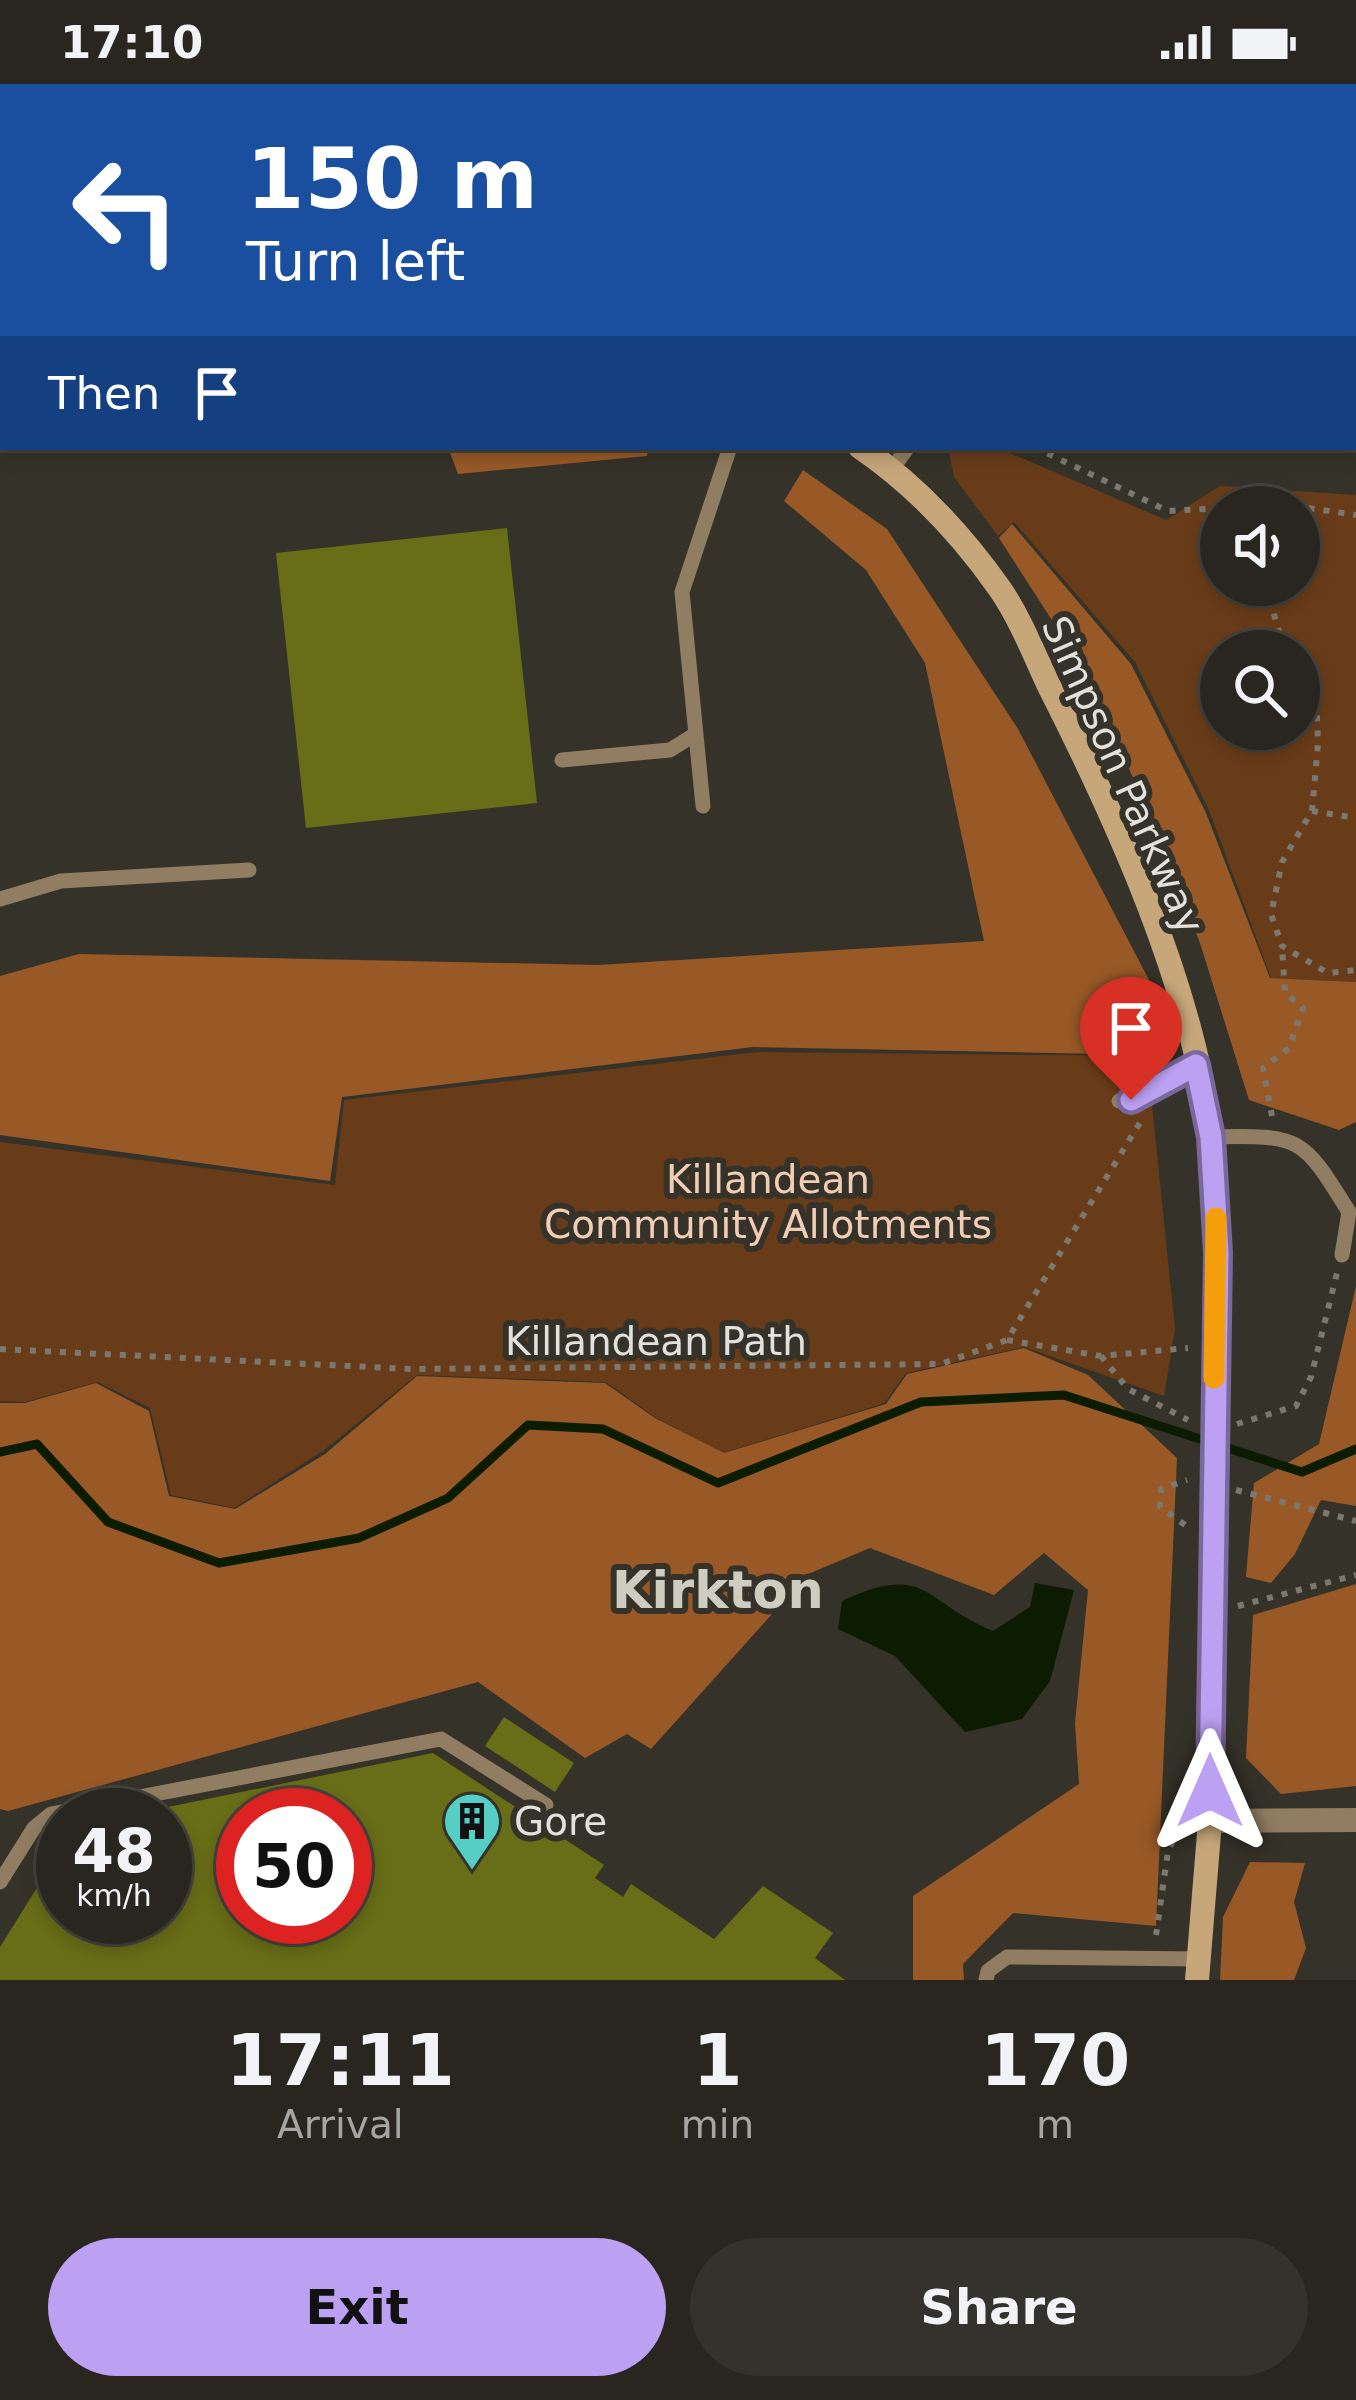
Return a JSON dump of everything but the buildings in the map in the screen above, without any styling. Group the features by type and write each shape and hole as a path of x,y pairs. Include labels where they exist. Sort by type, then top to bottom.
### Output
{"main road":[{"name":"Simpson Parkway","path":"864,450 932,506 1001,590 1081,749 1152,923 1196,1065 1211,1137 1218,1253 1211,1613 1197,1818 1198,1970"}],"street":[{"path":"1197,1818 1356,1820"}],"lane":[{"path":"703,806 682,592 729,450"},
{"path":"892,469 906,450"},
{"path":"562,760 670,750 694,735"},
{"path":"0,899 61,881 249,870"},
{"path":"1119,1101 1196,1065"},
{"path":"1211,1137 1276,1135 1310,1150 1349,1211 1342,1255"},
{"path":"0,1882 34,1828 51,1814 441,1739 546,1804"},
{"path":"986,1980 988,1971 1007,1958 1153,1958 1198,1970"}],"path":[{"path":"1040,450 1168,511 1200,509"},
{"path":"1320,511 1356,515"},
{"path":"1276,1135 1263,1068 1289,1048 1303,1008 1286,994 1282,946 1271,914 1282,862 1312,811 1314,750"},
{"path":"1312,811 1356,818"},
{"path":"1282,946 1328,973 1356,970"},
{"path":"1164,1083 1007,1340 1101,1357 1215,1346"},
{"path":"1231,1424 1249,1424 1296,1406 1311,1377 1342,1255"},
{"name":"Killandean Path","path":"0,1349 410,1369 710,1370 941,1364 1007,1340"},
{"path":"1101,1357 1128,1389 1195,1424"},
{"path":"1211,1535 1160,1507 1161,1489 1185,1480 1215,1494 1356,1521"},
{"path":"1211,1613 1356,1574"},
{"path":"1153,1958 1168,1851 1197,1818"}],"green space":[{"path":"949,450 1003,450 1166,520 1200,499 1200,606 1320,606 1320,493 1356,495 1356,982 1271,978 1209,810 1135,662 1014,522 998,536 954,477"},
{"name":"Killandean Community Allotments","path":"758,1052 1147,1056 1175,1329 1164,1396 1024,1347 906,1373 885,1403 723,1453 655,1417 606,1382 417,1375 323,1451 234,1508 171,1495 150,1408 97,1382 25,1402 0,1401 0,1142 335,1185 344,1100"}],"shaded area":[{"path":"449,450 648,450 647,456 458,474"},
{"path":"803,470 887,529 1018,729 1161,1003 1148,1055 753,1047 342,1097 330,1181 0,1135 0,976 79,954 598,965 984,941 925,663 866,570 784,501"},
{"path":"1012,524 1131,664 1206,813 1270,978 1356,982 1356,1122 1339,1130 1249,1100 1200,943 1147,809 1086,673 999,538"},
{"path":"1356,1286 1356,1506 1321,1500 1295,1554 1271,1583 1246,1577 1254,1483 1319,1444"},
{"path":"1024,1348 1088,1375 1177,1458 1156,1926 1013,1913 963,1964 964,1980 913,1980 913,1896 1079,1784 1075,1723 1088,1590 1044,1553 994,1595 870,1548 808,1574 651,1749 627,1734 585,1758 478,1682 92,1788 36,1788 36,1803 0,1809 0,1403 25,1403 96,1383 149,1411 169,1496 235,1509 325,1454 417,1376 605,1383 655,1418 724,1453 886,1404 907,1374"},
{"path":"1035,1583 1074,1590 1050,1681 1022,1719 965,1732 895,1656 838,1629 842,1601 892,1585 924,1590 993,1631 1030,1607"},
{"path":"1356,1584 1356,1786 1281,1794 1246,1758 1253,1615"},
{"path":"1250,1862 1305,1863 1294,1902 1306,1948 1294,1980 1220,1980 1223,1917"}],"waterway":[{"path":"0,1452 37,1444 108,1522 219,1563 359,1538 448,1498 528,1425 603,1429 718,1483 921,1402 1064,1395 1302,1472 1356,1449"}],"slow traffic":[{"path":"1214,1378 1216,1218"}],"place":[{"name":"Gore","path":"472,1872"}],"district":[{"name":"Kirkton","path":"718,1590"}],"route":[{"path":"1131,1100 1196,1065 1211,1137 1218,1253 1210,1791"}]}
